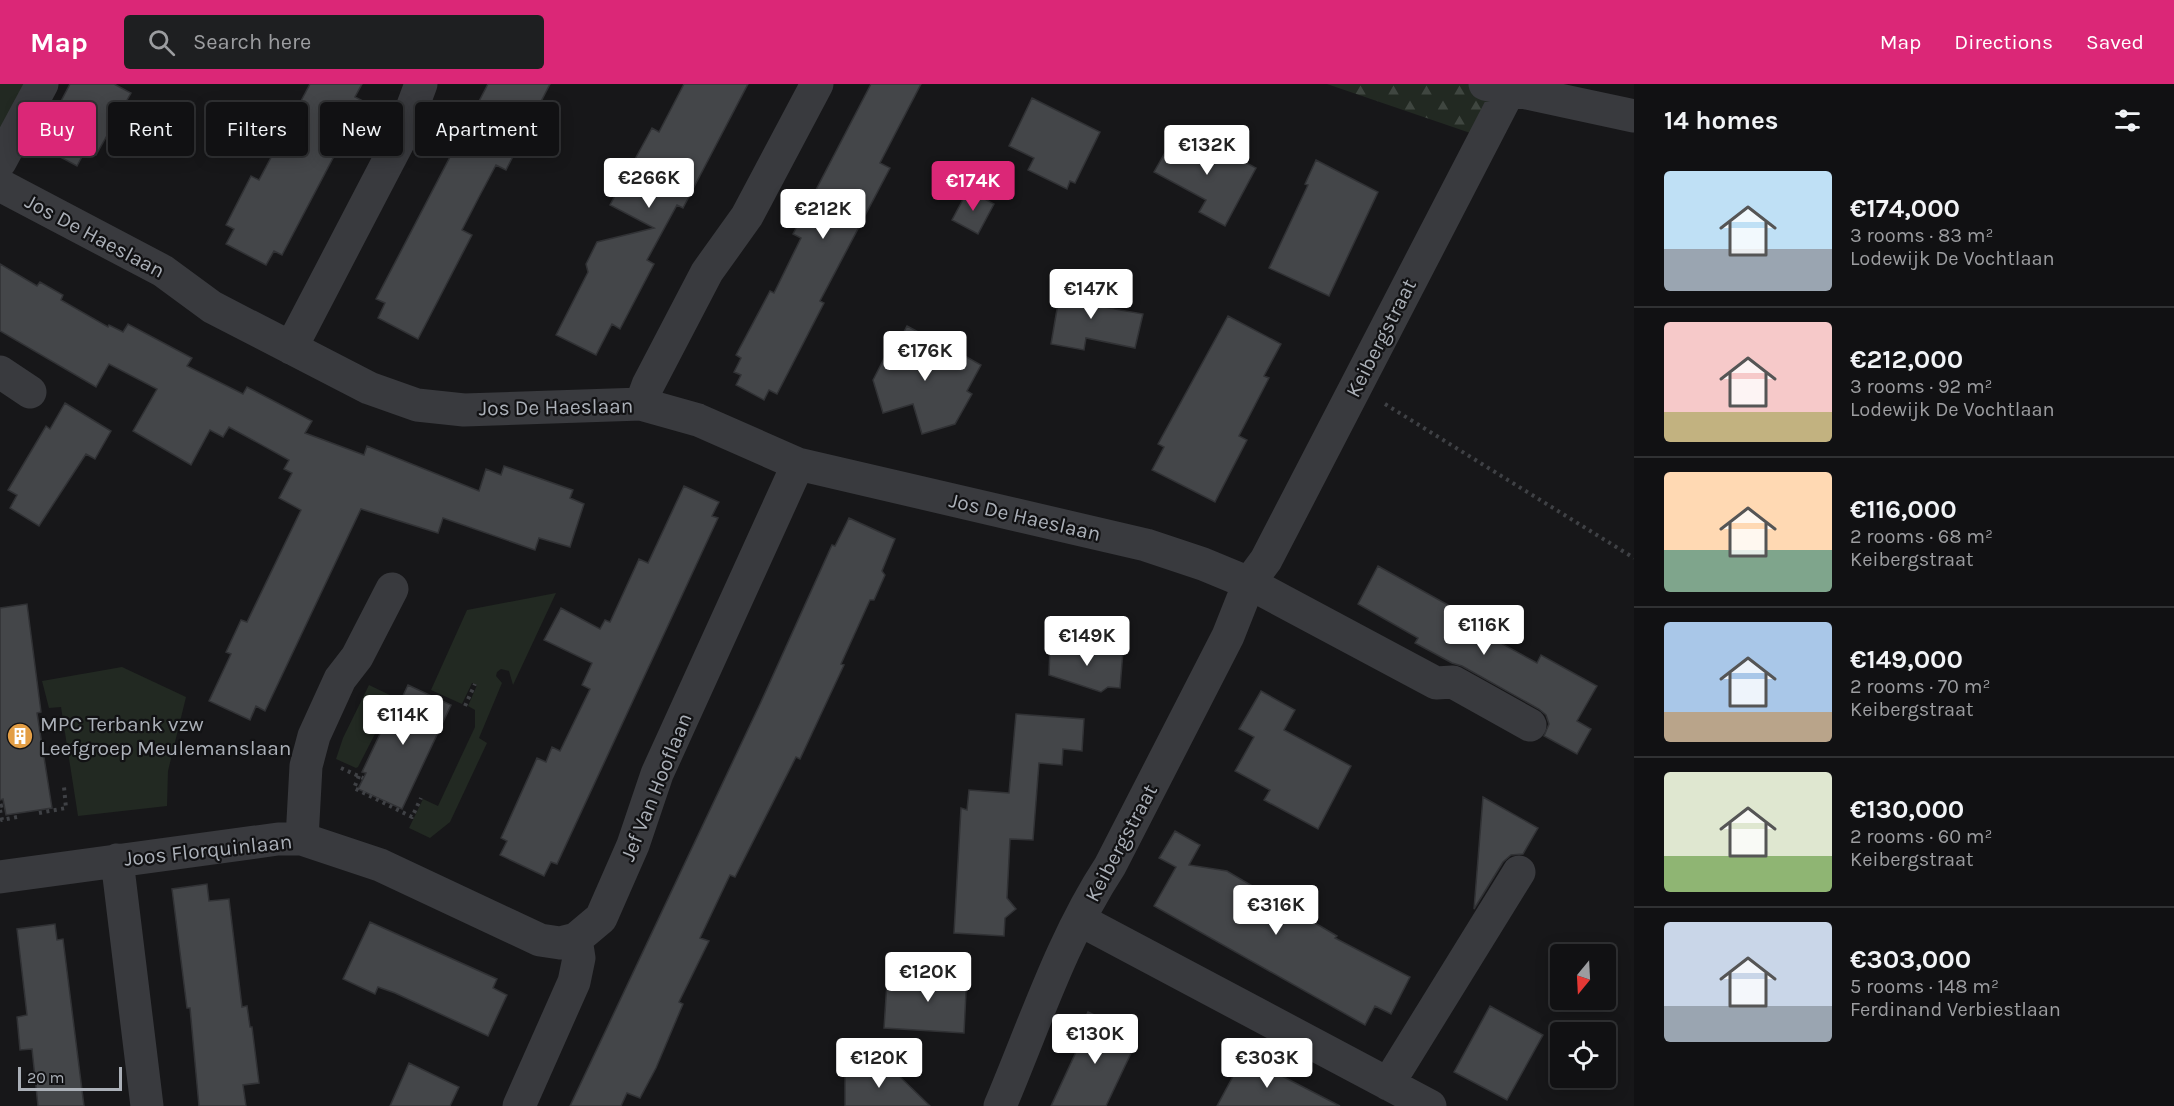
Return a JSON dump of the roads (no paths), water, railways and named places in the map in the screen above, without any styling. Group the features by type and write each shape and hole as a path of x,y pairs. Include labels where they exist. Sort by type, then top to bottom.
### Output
{"street":[{"path":"0,162 42,84"},
{"path":"291,348 402,135 421,84"},
{"path":"641,404 648,385 707,272 747,216 816,84"},
{"path":"1497,87 1634,116"},
{"name":"Keibergstraat","path":"1000,1106 1061,958 1228,636 1249,583 1266,560 1357,386 1497,87"},
{"name":"Jos De Haeslaan","path":"0,185 163,271 212,307 369,388 417,405 464,410 641,404 698,420 798,464 1146,545 1249,583"},
{"path":"0,372 30,392"},
{"name":"Jef Van Hooflaan","path":"576,939 601,918 633,845 657,774 798,464"},
{"path":"1249,583 1436,684 1453,682 1530,725"},
{"path":"302,839 306,766 314,736 340,679 357,657 392,589"},
{"name":"Joos Florquinlaan","path":"0,877 278,839 302,839 380,865 540,940 560,943 576,939"},
{"path":"117,860 147,1106"},
{"path":"1388,1084 1519,872"},
{"path":"1080,920 1430,1106"},
{"path":"519,1106 574,982 579,958 576,939"}],"place":[{"name":"MPC Terbank vzw Leefgroep Meulemanslaan","path":"20,736"}]}
